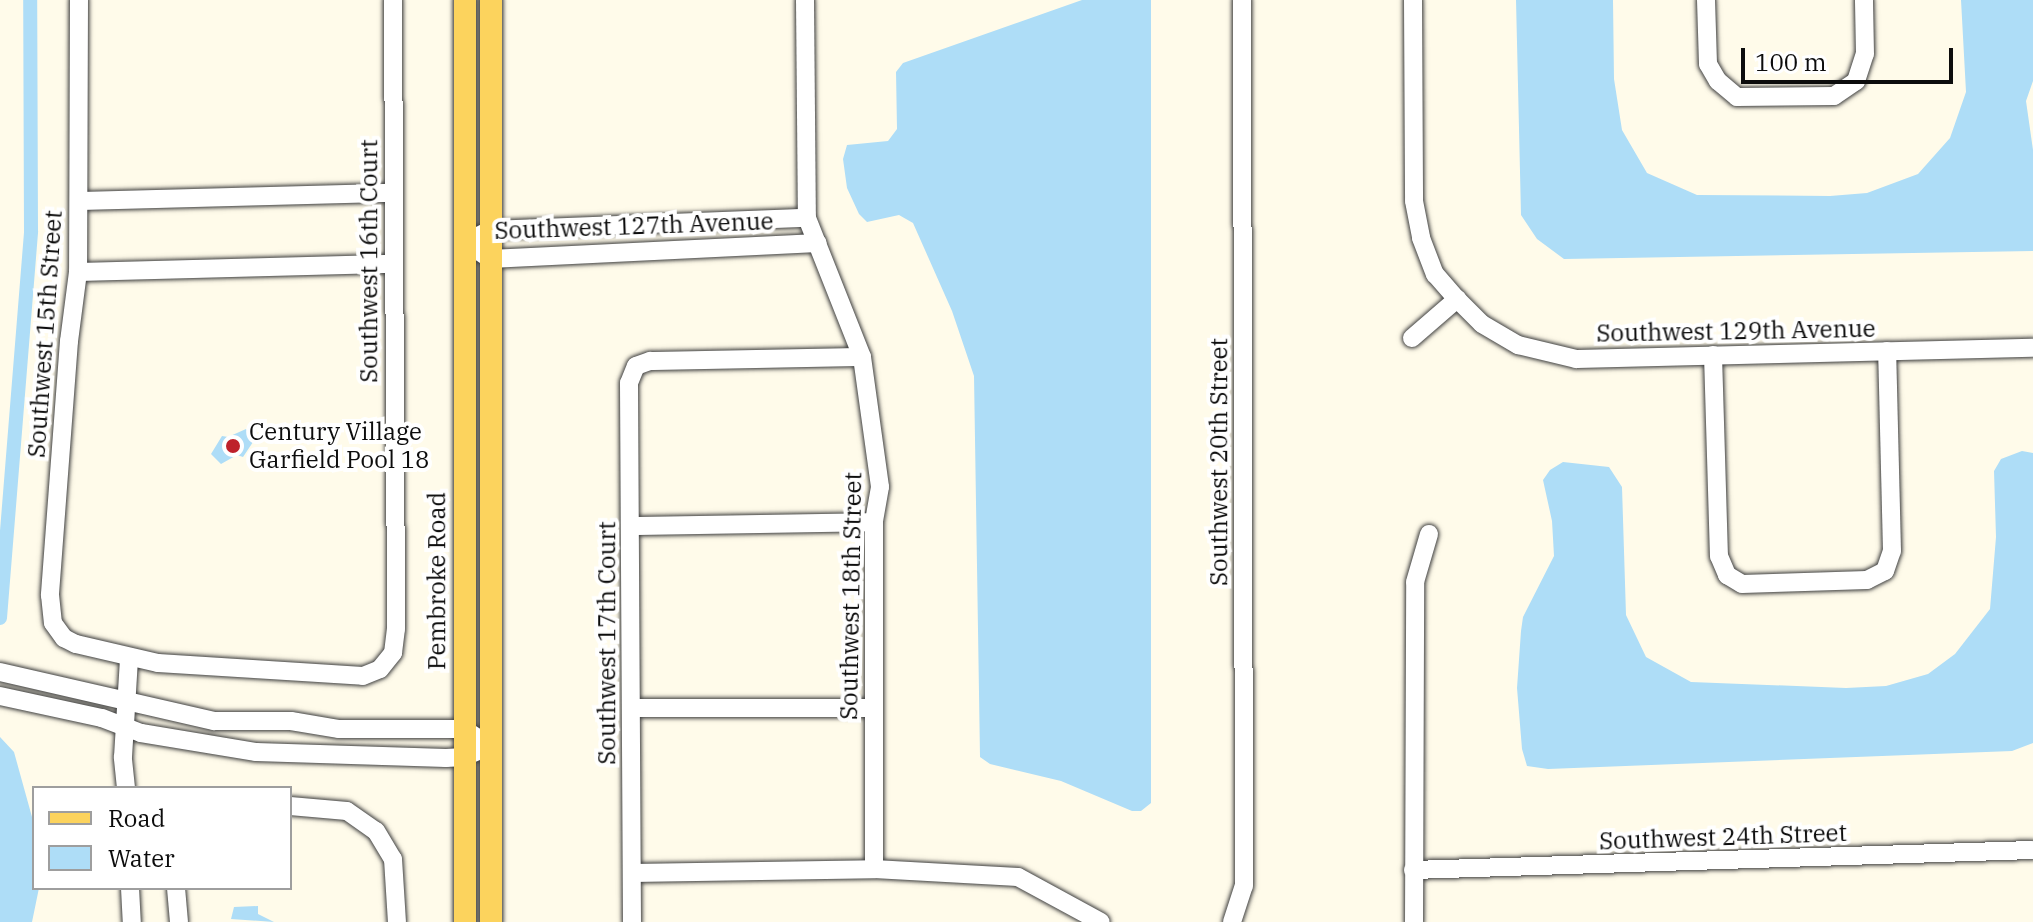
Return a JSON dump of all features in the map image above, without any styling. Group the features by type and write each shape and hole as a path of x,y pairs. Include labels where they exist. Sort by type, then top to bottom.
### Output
{"main road":[{"name":"Pembroke Road","path":"465,0 465,922"},
{"path":"491,0 491,922"}],"street":[{"name":"Southwest 15th Street","path":"79,0 78,272 69,341 49,610 53,623 64,638 129,658"},
{"name":"Southwest 16th Court","path":"129,658 158,663 363,676 386,664 393,653 396,629 393,0"},
{"name":"Southwest 18th Street","path":"805,0 807,218 862,357 880,487 874,522 874,869"},
{"name":"Southwest 20th Street","path":"1232,922 1244,886 1242,0"},
{"name":"Southwest 129th Avenue","path":"1413,0 1414,201 1421,238 1435,274 1457,299 1482,324 1518,345 1576,359 2033,348"},
{"path":"1706,0 1708,64 1718,81 1737,97 1834,96 1856,81 1865,54 1864,0"},
{"path":"80,201 393,193"},
{"name":"Southwest 127th Avenue","path":"465,242 490,230 807,218"},
{"name":"Southwest 127th Avenue","path":"465,242 490,259 818,243"},
{"path":"78,272 394,264"},
{"path":"1412,338 1457,299"},
{"path":"1713,355 1719,556 1727,575 1742,584 1867,580 1885,571 1892,551 1887,351"},
{"name":"Southwest 17th Court","path":"632,922 629,383 636,366 650,361 862,357"},
{"path":"631,526 874,522"},
{"path":"1414,922 1415,582 1429,534"},
{"path":"126,786 124,727 129,658"},
{"path":"0,672 229,723 279,730 464,729 490,746"},
{"path":"0,696 102,718 124,727 190,742 279,754 464,757 490,746"},
{"path":"631,708 874,708"},
{"path":"229,723 291,721 339,729"},
{"path":"339,729 339,757"},
{"path":"279,730 269,741 279,754"},
{"path":"292,806 333,808 359,817 382,838 395,871 397,922"},
{"name":"Southwest 24th Street","path":"1413,870 2033,850"},
{"path":"632,873 874,869 1018,877 1101,922"},
{"path":"130,890 132,922"},
{"path":"176,890 179,922"}],"water":[{"path":"1082,0 1151,0 1151,803 1141,811 1132,811 1061,781 990,764 980,757 974,376 952,311 913,223 899,215 867,222 859,214 847,188 843,159 847,145 888,141 897,129 896,72 903,63"},
{"path":"1516,0 1613,0 1614,79 1622,130 1647,173 1697,195 1830,196 1867,193 1918,174 1950,138 1966,92 1961,0 2033,0 2033,81 2026,101 2033,150 2033,251 1564,259 1537,239 1521,215"},
{"name":"Century Village Garfield Pool 18","path":"246,429 255,439 243,457 237,455 221,464 211,454 222,436 228,437"},
{"path":"2022,451 2033,453 2033,743 2012,751 1548,769 1527,766 1522,749 1517,688 1521,631 1523,617 1554,556 1552,521 1543,480 1550,470 1563,462 1609,467 1622,487 1626,615 1646,657 1691,682 1846,688 1886,686 1928,674 1955,654 1990,609 1996,537 1994,471 2001,459"},
{"path":"0,737 14,752 32,817 32,890 39,890 32,922 0,922"},
{"path":"258,906 258,914 274,922 231,919 234,907"}],"waterway":[{"path":"0,618 31,231 30,0"}],"place":[{"name":"Century Village Garfield Pool 18","path":"233,446"}]}
